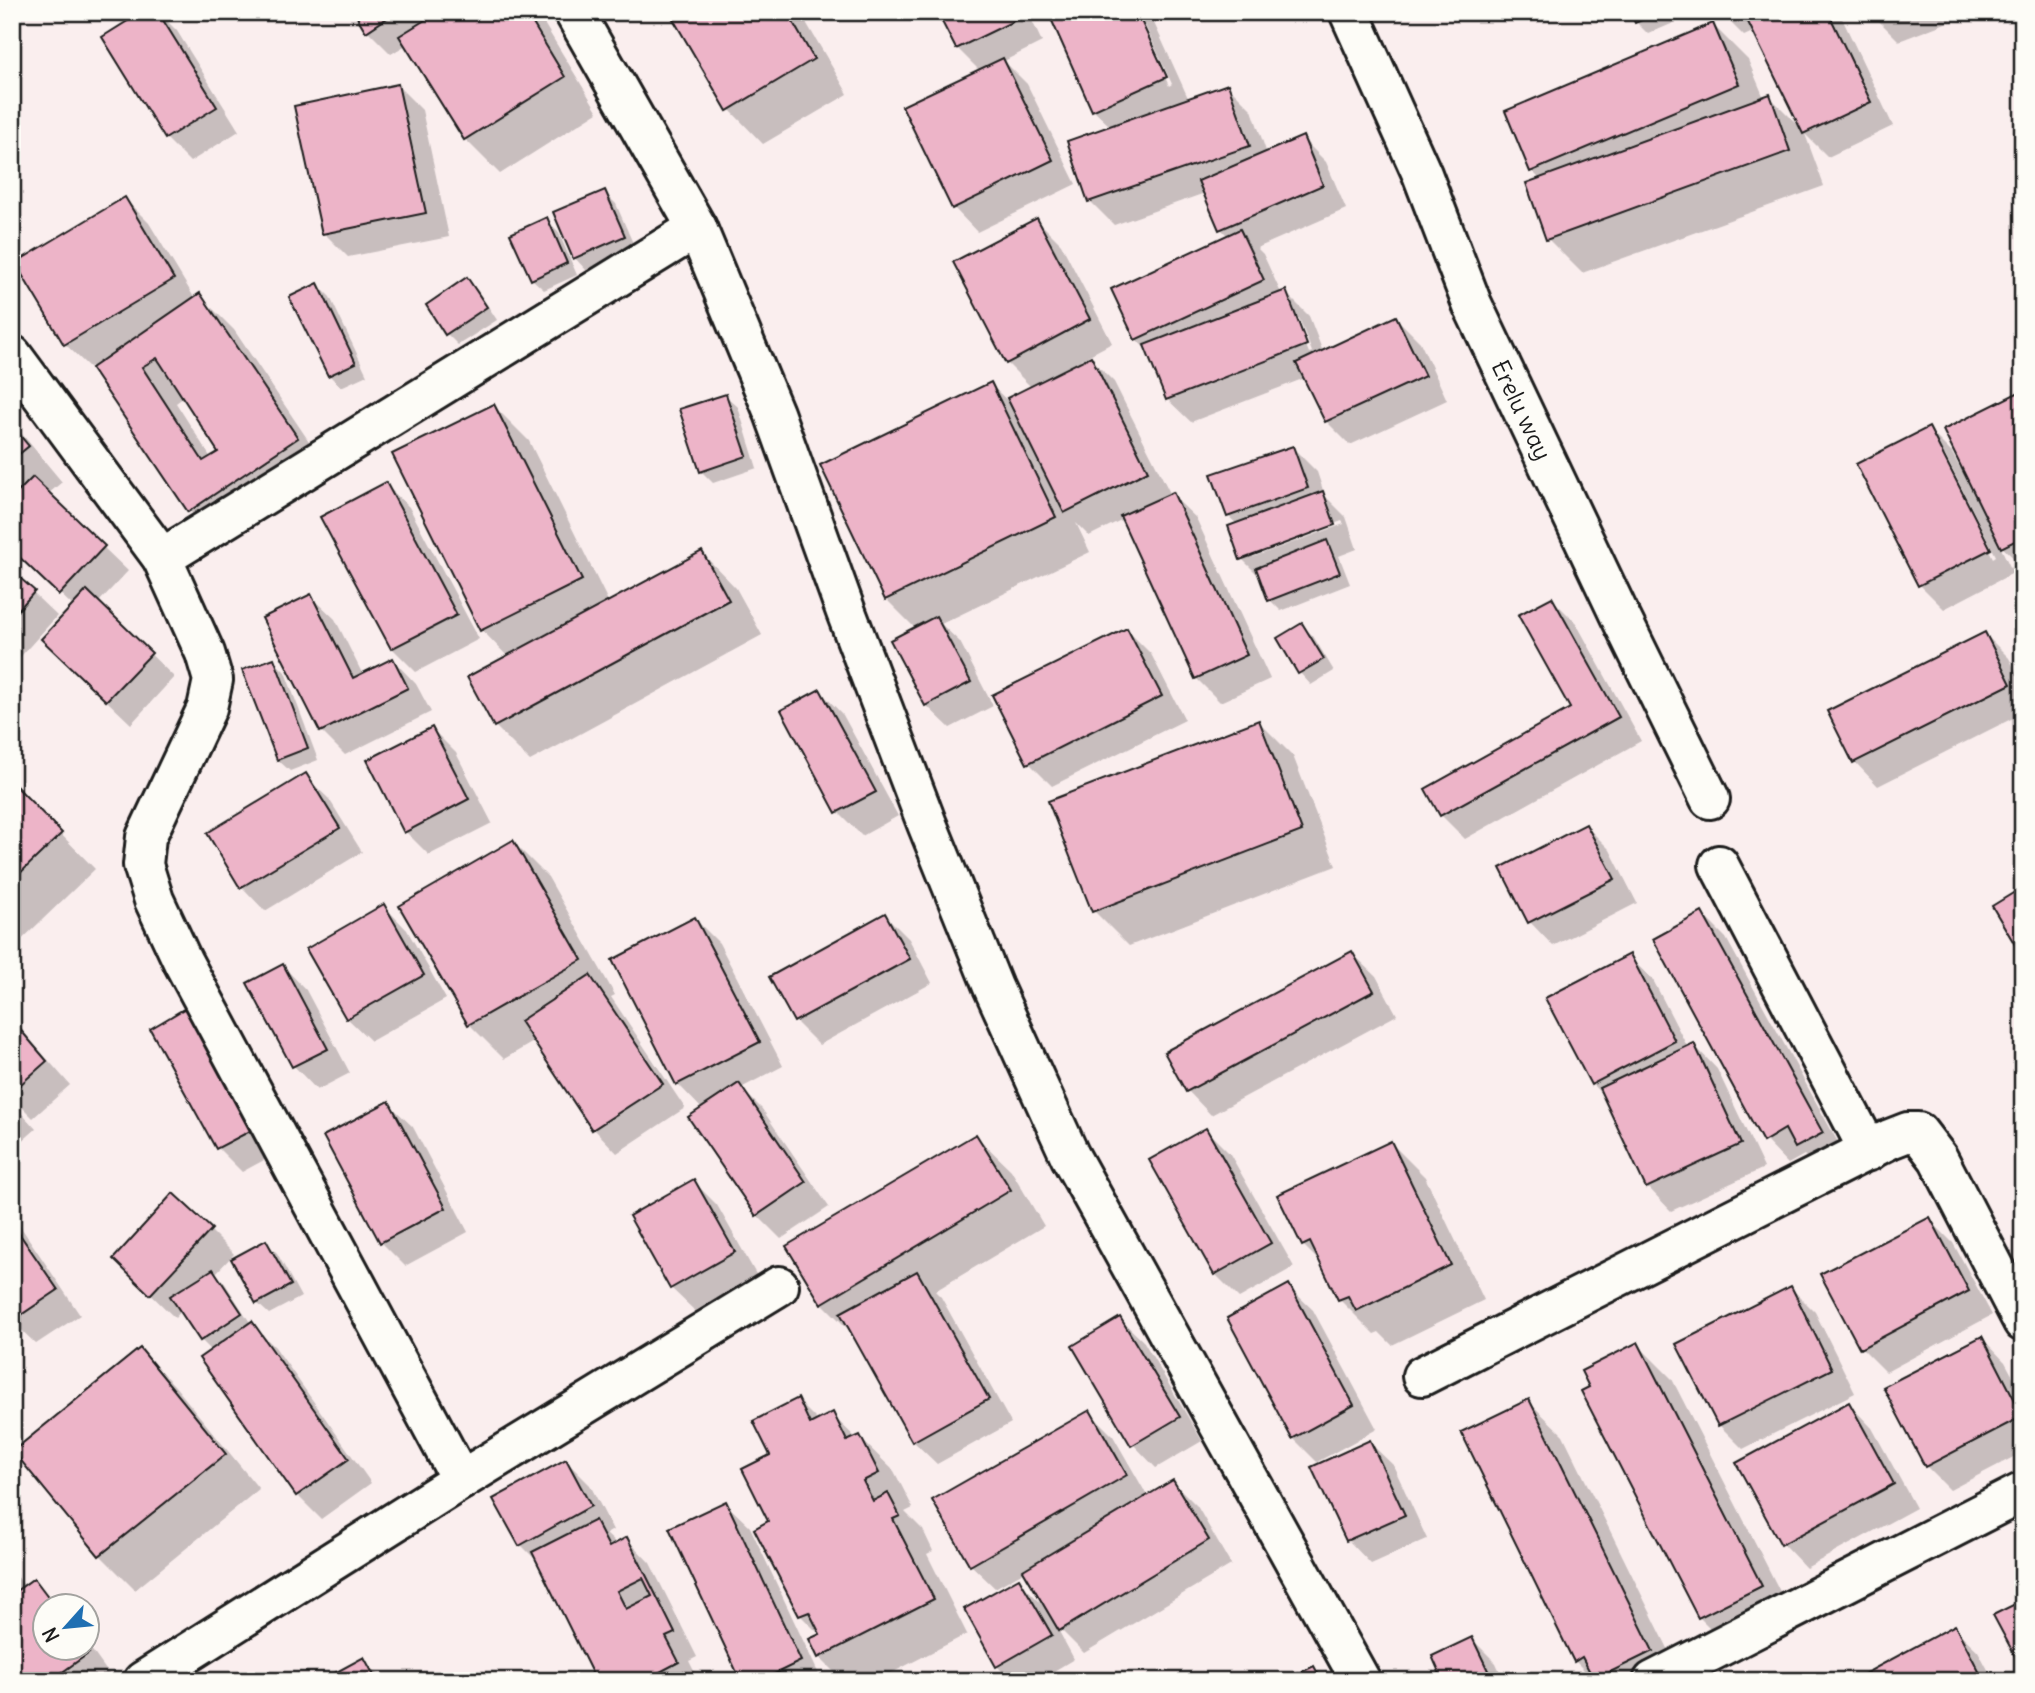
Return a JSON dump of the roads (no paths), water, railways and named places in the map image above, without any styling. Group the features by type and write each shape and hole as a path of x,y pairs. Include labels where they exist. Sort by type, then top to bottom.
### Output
{"street":[{"path":"574,12 697,228 774,413 927,824 1004,1011 1070,1156 1361,1681"},
{"name":"Erelu way","path":"1349,12 1422,174 1472,304 1710,799"},
{"path":"162,558 697,228"},
{"path":"12,355 162,558 205,653 213,680 207,708 146,836 143,865 154,900 183,962 461,1480"},
{"path":"1719,866 1869,1151"},
{"path":"1422,1376 1908,1132 1918,1132 1938,1158 2023,1322"},
{"path":"143,1681 461,1480 779,1286"},
{"path":"1653,1681 2023,1492"}]}
